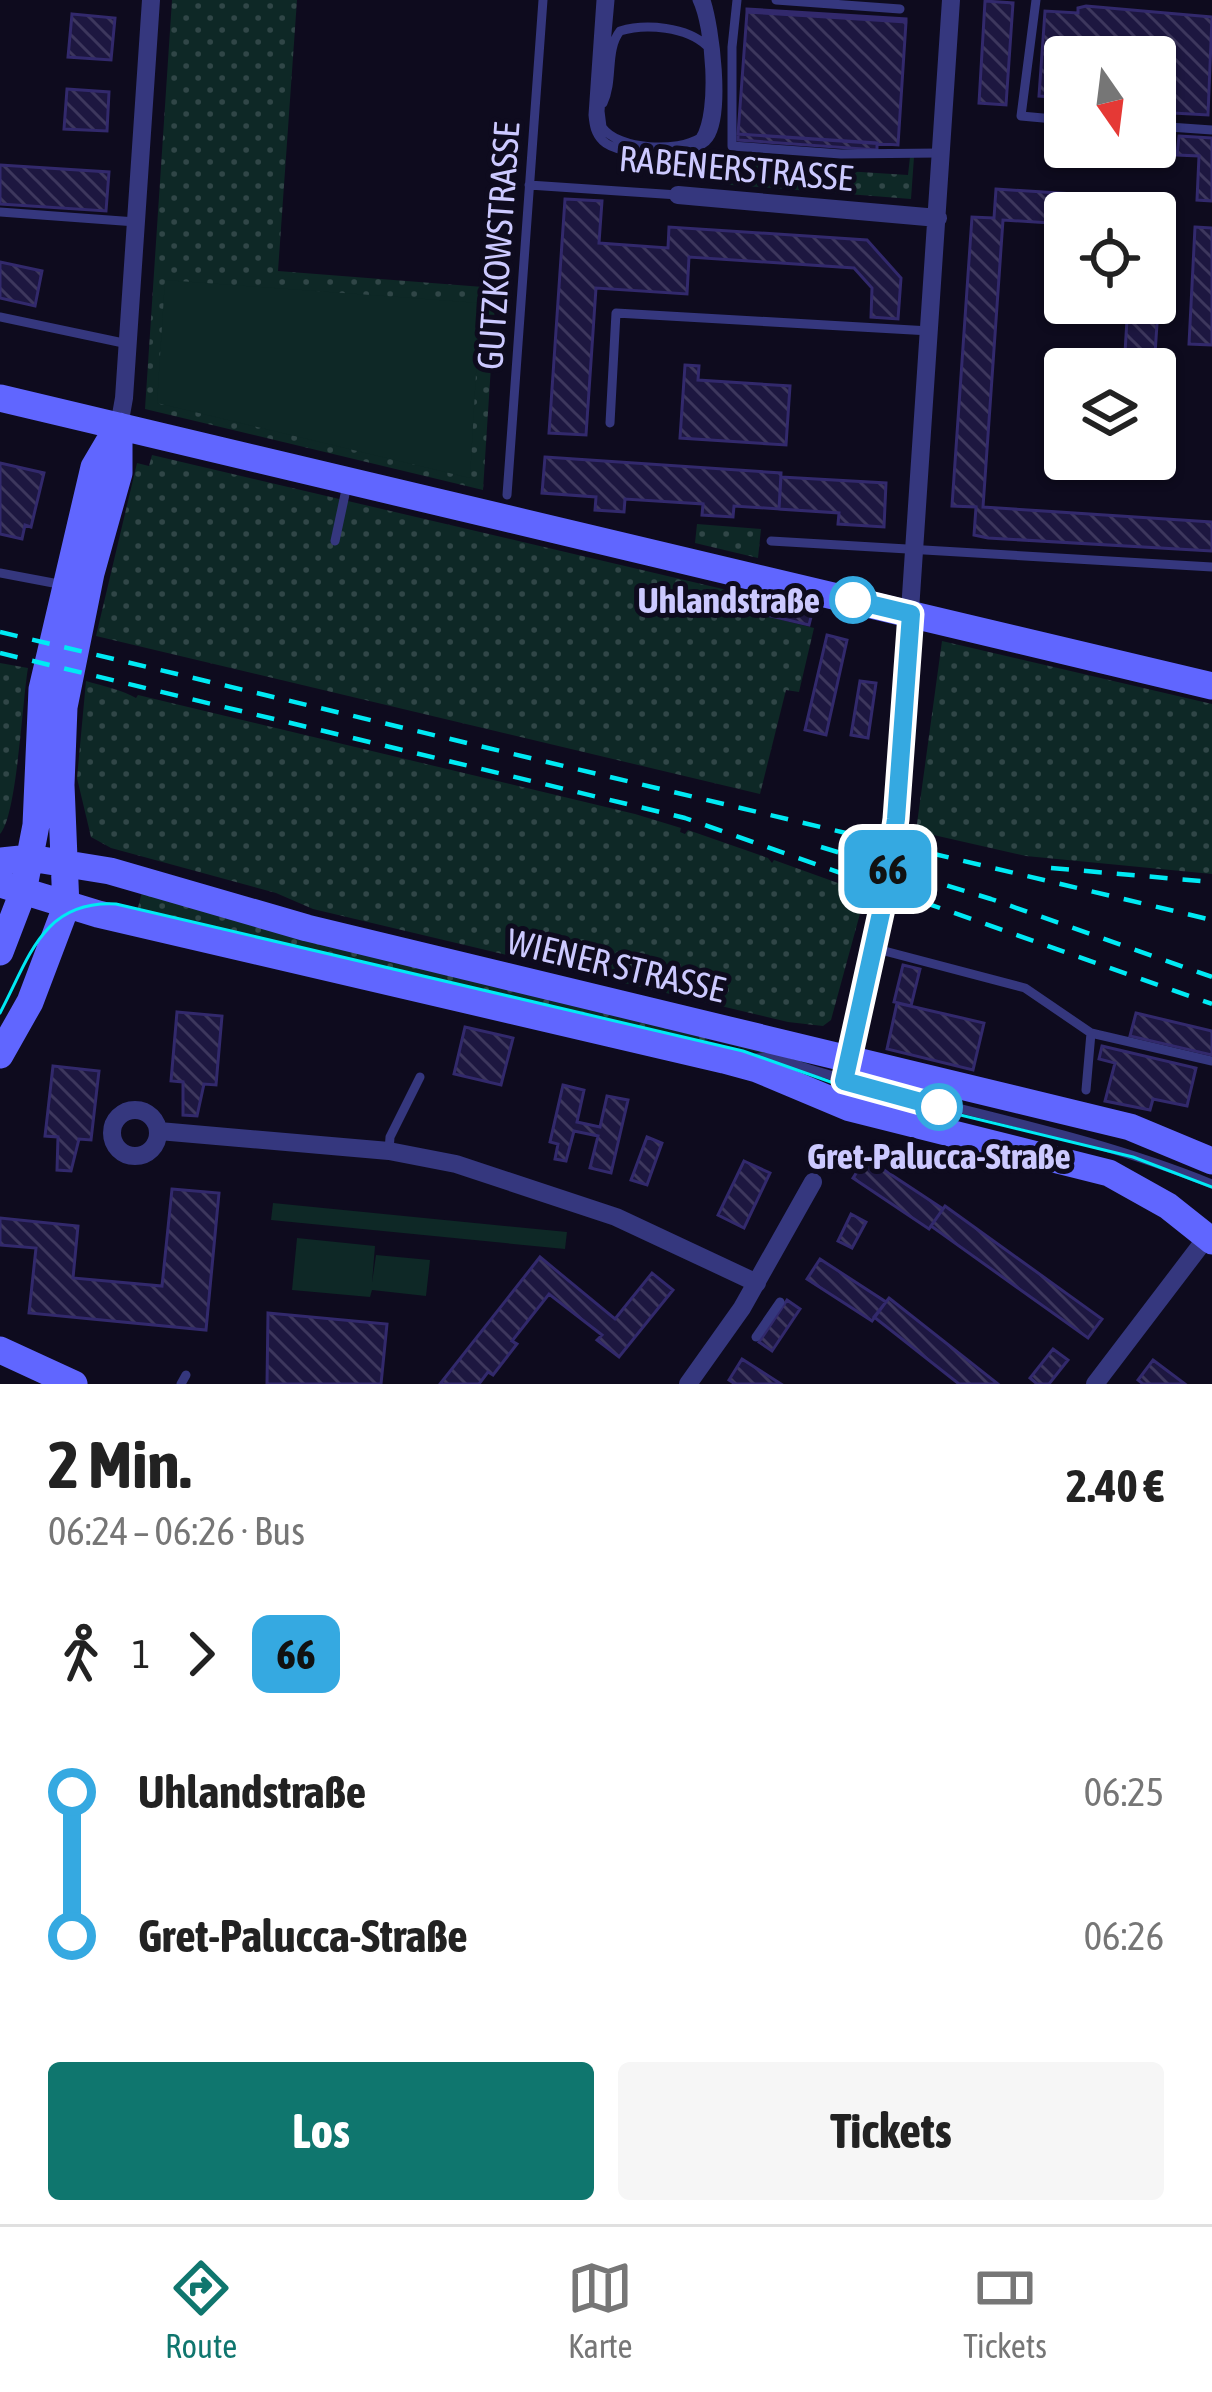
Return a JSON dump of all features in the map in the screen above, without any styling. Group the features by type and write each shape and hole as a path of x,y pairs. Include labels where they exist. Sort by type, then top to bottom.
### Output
{"main road":[{"path":"0,398 1212,686"},
{"path":"0,952 12,888 30,858 36,825 42,688 118,473 119,426"},
{"path":"0,1055 30,1002 66,907 61,785 78,579"},
{"name":"WIENER STRASSE","path":"0,861 30,858 67,863 274,916 846,1082 1109,1173 1174,1210 1210,1239"},
{"name":"WIENER STRASSE","path":"12,888 66,907 757,1069 1130,1127 1205,1152"},
{"path":"0,1350 74,1384"}],"street":[{"path":"119,426 151,0"},
{"path":"896,819 951,0"},
{"name":"RABENERSTRASSE","path":"678,195 938,218"},
{"path":"846,1082 883,904"},
{"path":"158,1131 388,1151 456,1164 616,1217 757,1283"},
{"path":"688,1384 742,1308 813,1182"},
{"path":"1095,1384 1210,1239"}],"lane":[{"name":"GUTZKOWSTRASSE","path":"507,495 543,0"},
{"path":"606,0 600,111 604,130 619,142 680,146 703,140 841,154 942,153"},
{"path":"606,0 592,115 600,137 617,149 676,153 703,140 714,124 718,54 701,0"},
{"path":"701,0 710,50 703,140"},
{"path":"732,146 737,0"},
{"path":"776,0 900,9"},
{"path":"1036,0 1021,116 1044,118"},
{"path":"600,111 610,87 613,40 620,31 684,32 710,50"},
{"path":"1176,127 1212,130"},
{"name":"RABENERSTRASSE","path":"529,184 678,195"},
{"path":"0,212 136,221"},
{"path":"610,423 616,313 930,331"},
{"path":"0,317 128,344"},
{"path":"55,349 60,332"},
{"path":"335,541 348,480"},
{"path":"771,541 1212,567"},
{"path":"0,573 78,579"},
{"path":"873,948 1025,988 1090,1033 1212,1061"},
{"path":"1086,1090 1090,1033"},
{"path":"388,1151 390,1137 420,1077"},
{"path":"846,1082 1135,1153 1212,1184"},
{"path":"756,1336 780,1302"},
{"path":"742,1308 764,1325"}],"green space":[{"path":"172,0 297,0 278,271 496,288 483,490 145,409"},
{"path":"910,157 914,157 911,199 719,184 720,163 908,175"},
{"path":"165,280 480,303 470,478 157,403"},
{"path":"152,455 744,594 742,610 814,628 799,692 786,690 760,794 96,636 137,463 149,466"},
{"path":"697,524 761,529 758,558 695,543"},
{"path":"942,641 1212,704 1212,874 1026,856 916,831"},
{"path":"0,663 28,668 15,783 0,834"},
{"path":"86,681 136,698 635,814 772,863 849,887 852,883 867,888 831,1020 823,1026 788,1022 313,909 276,893 111,848 91,837 77,778"},
{"path":"142,892 810,1055 807,1066 708,1039 705,1046 137,911"},
{"path":"273,1203 567,1232 565,1249 271,1220"},
{"path":"297,1238 375,1246 372,1283 376,1255 430,1260 426,1296 292,1290"}],"building":[{"path":"985,1 1013,3 1006,105 979,103"},
{"path":"1078,8 1212,17 1208,115 1176,113 1176,36 1044,36 1044,96 1039,96 1045,11 1078,13"},
{"path":"747,12 906,19 906,22"},
{"path":"747,12 906,22 898,145 738,134"},
{"path":"72,14 115,18 111,60 68,57"},
{"path":"67,89 109,92 107,131 64,129"},
{"path":"738,134 877,143 877,150 738,140"},
{"path":"1179,136 1212,138 1212,201 1197,200 1199,156 1177,155"},
{"path":"0,165 109,172 106,211 0,204"},
{"path":"996,189 1044,192 1044,223 1003,220 983,507 1212,522 1212,551 988,538 974,535 976,507 952,506 972,217 994,218"},
{"path":"565,199 602,201 599,243 668,248 669,227 867,240 901,278 898,319 871,317 872,288 854,268 689,257 687,294 596,288 586,435 549,433"},
{"path":"1195,227 1212,228 1212,345 1189,344"},
{"path":"0,262 42,271 35,306 0,298"},
{"path":"1127,324 1157,324 1155,348 1125,348"},
{"path":"685,365 699,366 698,380 790,386 786,445 680,438"},
{"path":"545,457 781,473 779,509 734,506 733,517 702,515 703,504 625,499 624,512 595,510 596,497 542,493"},
{"path":"0,463 44,473 31,527 25,525 22,539 0,534"},
{"path":"781,477 886,483 884,527 838,524 839,513 779,509"},
{"path":"766,598 813,609 809,625 762,614"},
{"path":"827,635 847,640 826,735 805,730"},
{"path":"860,681 876,683 868,738 851,735"},
{"path":"903,965 920,969 911,1006 894,1002"},
{"path":"897,1003 984,1023 973,1070 887,1049"},
{"path":"177,1012 222,1016 216,1085 204,1084 197,1116 183,1115 183,1082 171,1081"},
{"path":"1136,1013 1212,1031 1212,1055 1130,1036"},
{"path":"465,1027 513,1038 501,1085 454,1074"},
{"path":"1102,1046 1196,1068 1187,1106 1153,1099 1150,1110 1105,1101 1115,1063 1099,1059"},
{"path":"53,1066 99,1071 91,1140 79,1139 71,1171 57,1170 58,1137 45,1136"},
{"path":"563,1085 584,1090 577,1122 600,1127 607,1096 628,1100 611,1173 590,1168 598,1136 574,1131 566,1161 555,1159 558,1144 550,1142"},
{"path":"647,1137 662,1143 647,1185 631,1180"},
{"path":"866,1158 943,1209 929,1229 853,1178"},
{"path":"744,1161 770,1173 744,1228 718,1215"},
{"path":"172,1189 219,1193 206,1330 29,1313 36,1248 0,1245 0,1218 78,1226 73,1278 162,1286"},
{"path":"945,1206 1102,1319 1088,1338 931,1226"},
{"path":"851,1214 866,1222 852,1248 838,1241"},
{"path":"540,1257 615,1319 652,1273 673,1290 619,1357 597,1340 602,1335 549,1294 512,1341 517,1344 493,1375 488,1372 479,1384 440,1384"},
{"path":"820,1259 886,1302 872,1321 807,1279"},
{"path":"889,1298 998,1384 959,1384 874,1317"},
{"path":"787,1300 800,1309 772,1351 759,1342"},
{"path":"268,1313 387,1324 381,1384 267,1384"},
{"path":"1053,1349 1068,1360 1049,1384 1037,1384 1030,1378"},
{"path":"742,1359 781,1384 735,1384 729,1380"},
{"path":"1153,1360 1185,1384 1143,1384 1138,1380"}],"tunnel":[{"path":"883,903 896,819"}],"tram line":[{"path":"0,1013 30,954 54,922 91,905 116,904 743,1051 845,1087 1133,1157 1212,1187"}],"railway":[{"path":"0,632 1212,920"},
{"path":"0,653 685,818 1212,1004"},
{"path":"821,847 991,899 1212,977"},
{"path":"1051,868 1212,882"}],"bus line":[{"name":"66","path":"853,600 911,614 896,819 883,904 843,1077 939,1107"}],"place":[{"name":"Uhlandstraße","path":"853,600"},
{"name":"Gret-Palucca-Straße","path":"939,1107"}]}
